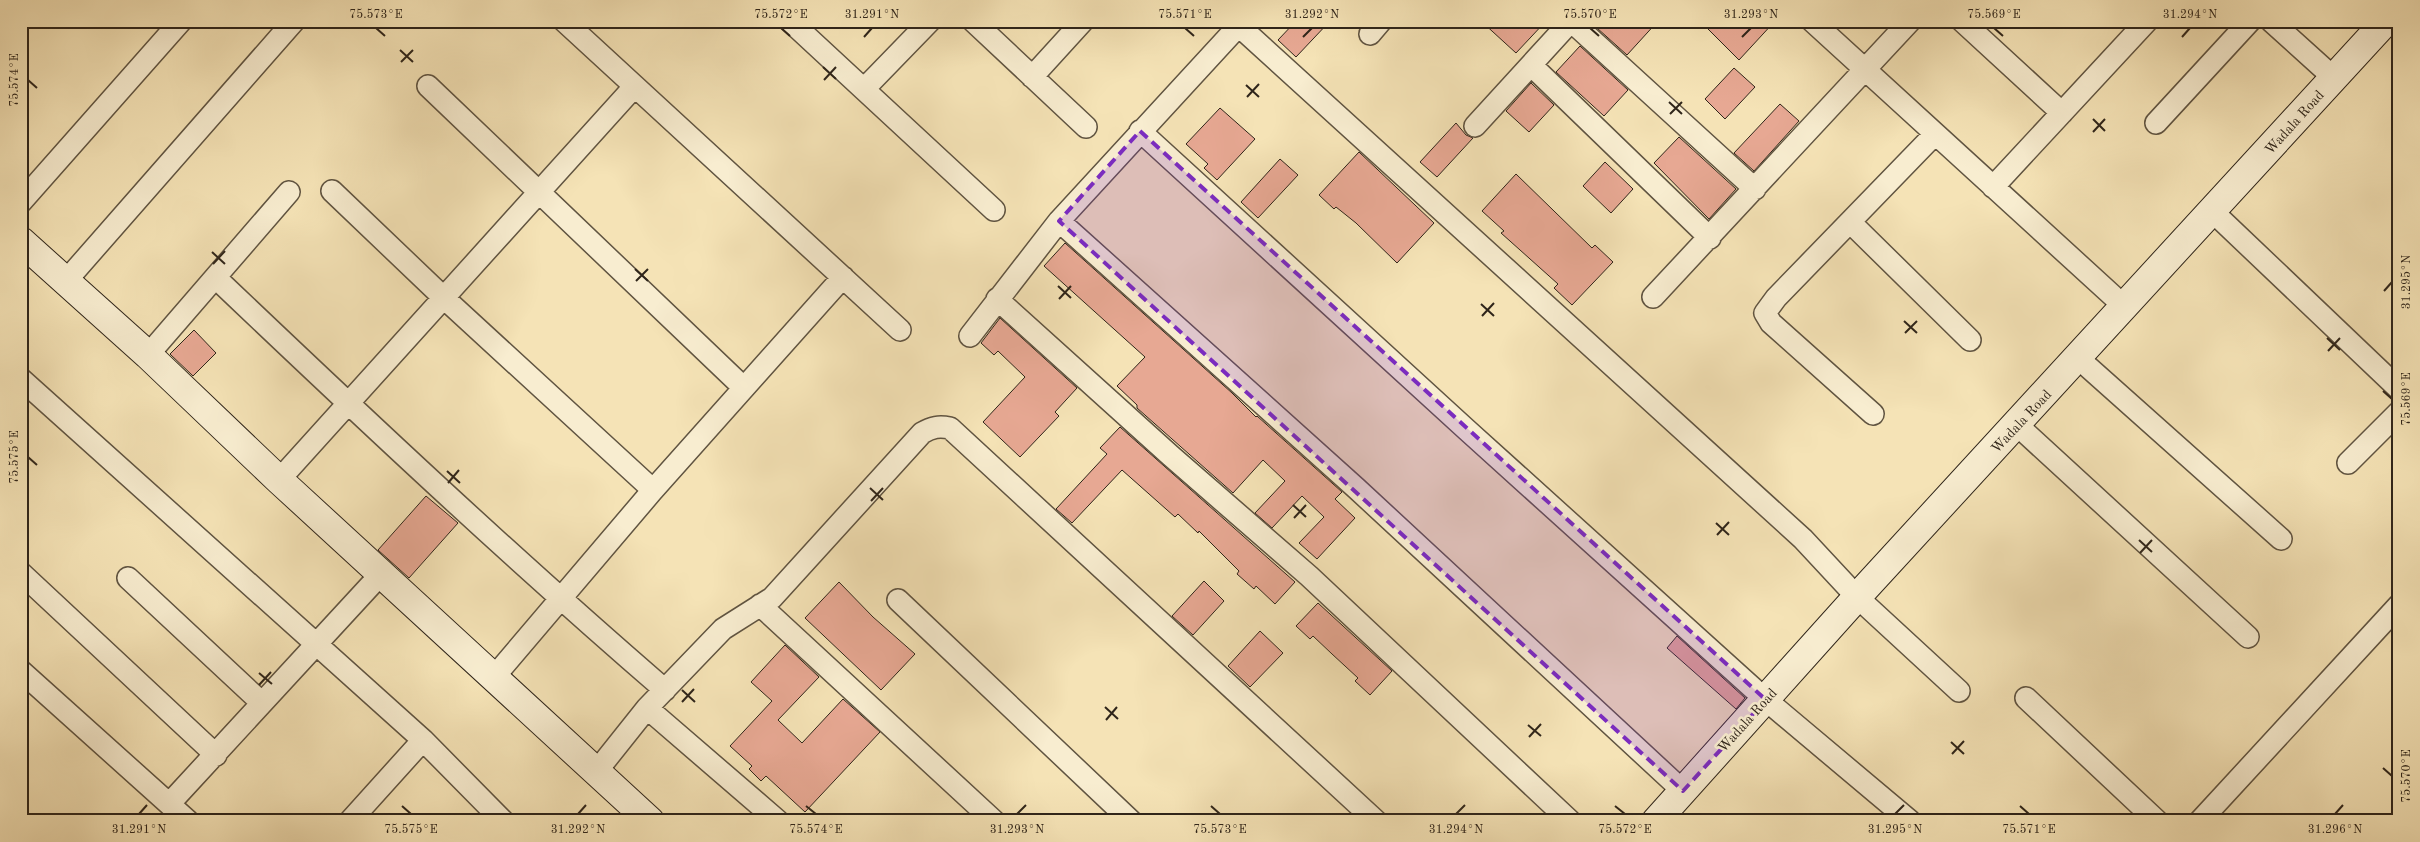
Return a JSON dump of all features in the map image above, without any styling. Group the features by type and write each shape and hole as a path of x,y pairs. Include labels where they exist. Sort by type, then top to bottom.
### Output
{"street":[{"path":"21,202 181,21"},
{"path":"65,282 294,21"},
{"path":"564,21 900,330"},
{"path":"790,21 994,210"},
{"path":"864,89 930,21"},
{"path":"973,21 1086,127"},
{"path":"1032,77 1083,21"},
{"path":"1476,126 1571,21 1755,189"},
{"path":"1812,21 2125,306"},
{"path":"1653,297 1866,71 1910,21"},
{"path":"1962,21 2062,113"},
{"path":"1993,186 2148,21"},
{"path":"2156,124 2250,21"},
{"path":"2270,21 2334,78"},
{"name":"Wadala Road","path":"1656,821 1857,597 2386,21"},
{"path":"970,336 997,299 1060,221 1140,131 1241,23 1803,539 1857,597 1959,690"},
{"path":"1531,65 1710,238"},
{"path":"428,86 744,388"},
{"path":"280,480 634,87"},
{"path":"1140,131 1474,437 1766,700 1910,821"},
{"path":"1873,414 1770,323 1766,313 1776,298 1935,134"},
{"path":"332,191 444,298 653,490"},
{"path":"148,355 288,192"},
{"path":"2212,211 2399,389"},
{"path":"1060,221 1363,495 1683,791"},
{"path":"1850,222 1970,340"},
{"path":"21,241 148,355 381,574 650,821"},
{"path":"494,677 653,490 843,277"},
{"path":"216,278 348,404 560,599 665,690"},
{"path":"997,299 1171,456 1309,576 1570,821"},
{"path":"2078,358 2281,540"},
{"path":"21,378 423,740 503,821"},
{"path":"2348,463 2399,412"},
{"path":"2017,425 2248,638"},
{"path":"596,772 647,708 723,628 772,598 922,433 932,428 950,428 1376,821"},
{"path":"21,573 216,755"},
{"path":"170,803 381,574"},
{"path":"128,578 262,703"},
{"path":"898,600 1131,821"},
{"path":"760,605 982,817"},
{"path":"2200,821 2399,605"},
{"path":"21,671 188,821"},
{"path":"2026,698 2157,821"},
{"path":"647,708 778,821"},
{"path":"350,821 423,740"}],"highlighted area":[{"path":"1140,131 1766,700 1683,791 1059,221"}],"building":[{"path":"1296,21 1330,21 1296,57 1278,40"},
{"path":"1481,21 1546,21 1516,53"},
{"path":"1603,21 1658,21 1627,55 1597,28"},
{"path":"1700,21 1775,21 1739,60"},
{"path":"1580,46 1628,90 1604,116 1556,72"},
{"path":"1734,68 1755,87 1725,119 1705,99"},
{"path":"1531,83 1554,105 1529,132 1506,111"},
{"path":"1780,104 1799,121 1754,171 1734,153"},
{"path":"1220,108 1255,139 1217,180 1204,168 1208,164 1186,144"},
{"path":"1456,123 1466,135 1473,138 1437,177 1420,162"},
{"path":"1679,137 1736,189 1709,219 1654,163"},
{"path":"1359,152 1434,223 1397,263 1356,223 1336,207 1334,209 1319,195"},
{"path":"1280,159 1298,175 1258,218 1241,202"},
{"path":"1605,162 1633,189 1611,213 1583,186"},
{"path":"1516,174 1592,248 1595,245 1613,262 1572,305 1554,288 1558,284 1501,233 1504,231 1482,211"},
{"path":"1065,243 1232,393 1256,417 1342,492 1335,499 1355,518 1317,559 1299,543 1324,517 1302,496 1272,528 1255,513 1285,481 1263,460 1233,493 1137,408 1137,405 1117,386 1145,357 1044,266"},
{"path":"1000,318 1077,388 1055,412 1059,416 1020,457 983,422 1025,377 998,351 994,355 981,343"},
{"path":"194,330 216,353 193,376 170,354"},
{"path":"1120,427 1295,582 1275,604 1256,586 1254,589 1237,574 1239,571 1199,531 1198,533 1178,514 1175,517 1122,470 1072,523 1056,509 1107,454 1100,448"},
{"path":"426,496 458,523 409,578 378,550"},
{"path":"1204,581 1224,601 1193,635 1172,616"},
{"path":"839,582 873,617 915,654 881,690 805,618"},
{"path":"1318,603 1392,671 1370,695 1355,681 1358,678 1313,636 1310,639 1296,626"},
{"path":"1260,631 1283,653 1250,687 1228,666"},
{"path":"1677,636 1745,698 1736,709 1667,648"},
{"path":"785,645 819,677 778,720 802,743 843,699 880,732 805,812 766,776 761,781 749,769 752,766 730,746 772,701 751,682"}]}
